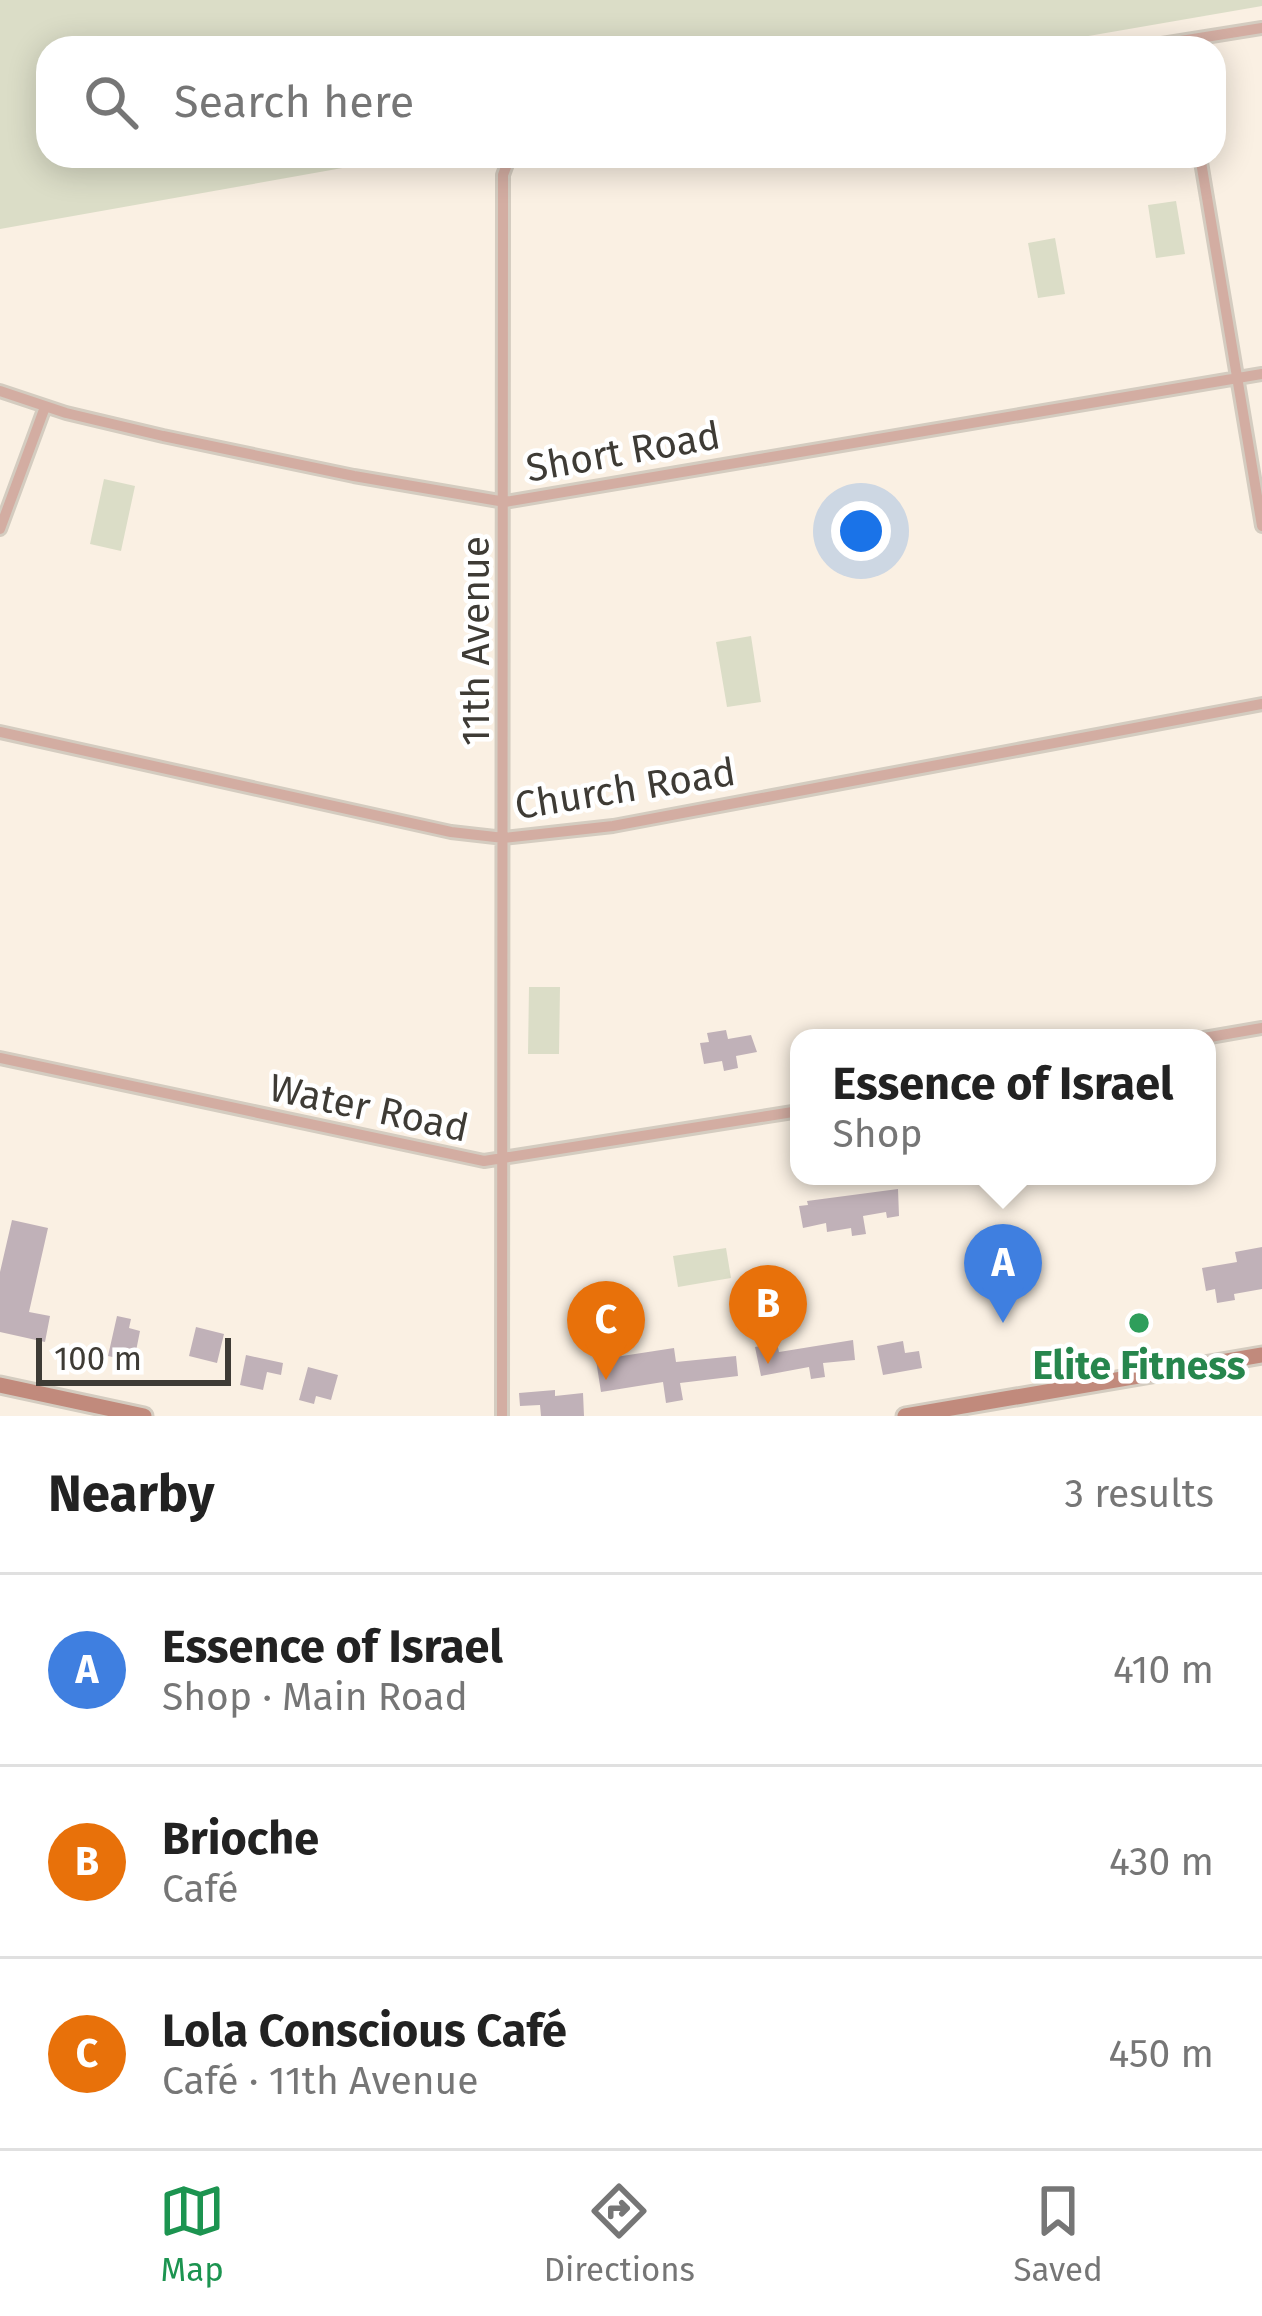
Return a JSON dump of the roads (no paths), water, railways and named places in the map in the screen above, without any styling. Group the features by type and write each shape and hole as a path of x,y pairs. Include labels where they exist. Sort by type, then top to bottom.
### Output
{"main road":[{"path":"905,1416 1261,1354"},
{"path":"0,1385 144,1416"}],"street":[{"path":"1223,36 1262,28"},
{"name":"11th Avenue","path":"502,1416 506,168"},
{"path":"1202,168 1262,526"},
{"name":"Short Road","path":"0,391 233,451 506,502 1262,374"},
{"path":"0,530 45,406"},
{"name":"Church Road","path":"0,732 451,832 504,838 613,826 1262,704"},
{"path":"1216,1036 1262,1028"},
{"name":"Water Road","path":"0,1058 448,1156 501,1160 790,1112"}],"place":[{"name":"Essence of Israel","path":"1003,1323"},
{"name":"Elite Fitness","path":"1139,1323"},
{"name":"Brioche","path":"768,1364"},
{"name":"Lola Conscious Café","path":"606,1380"}]}
